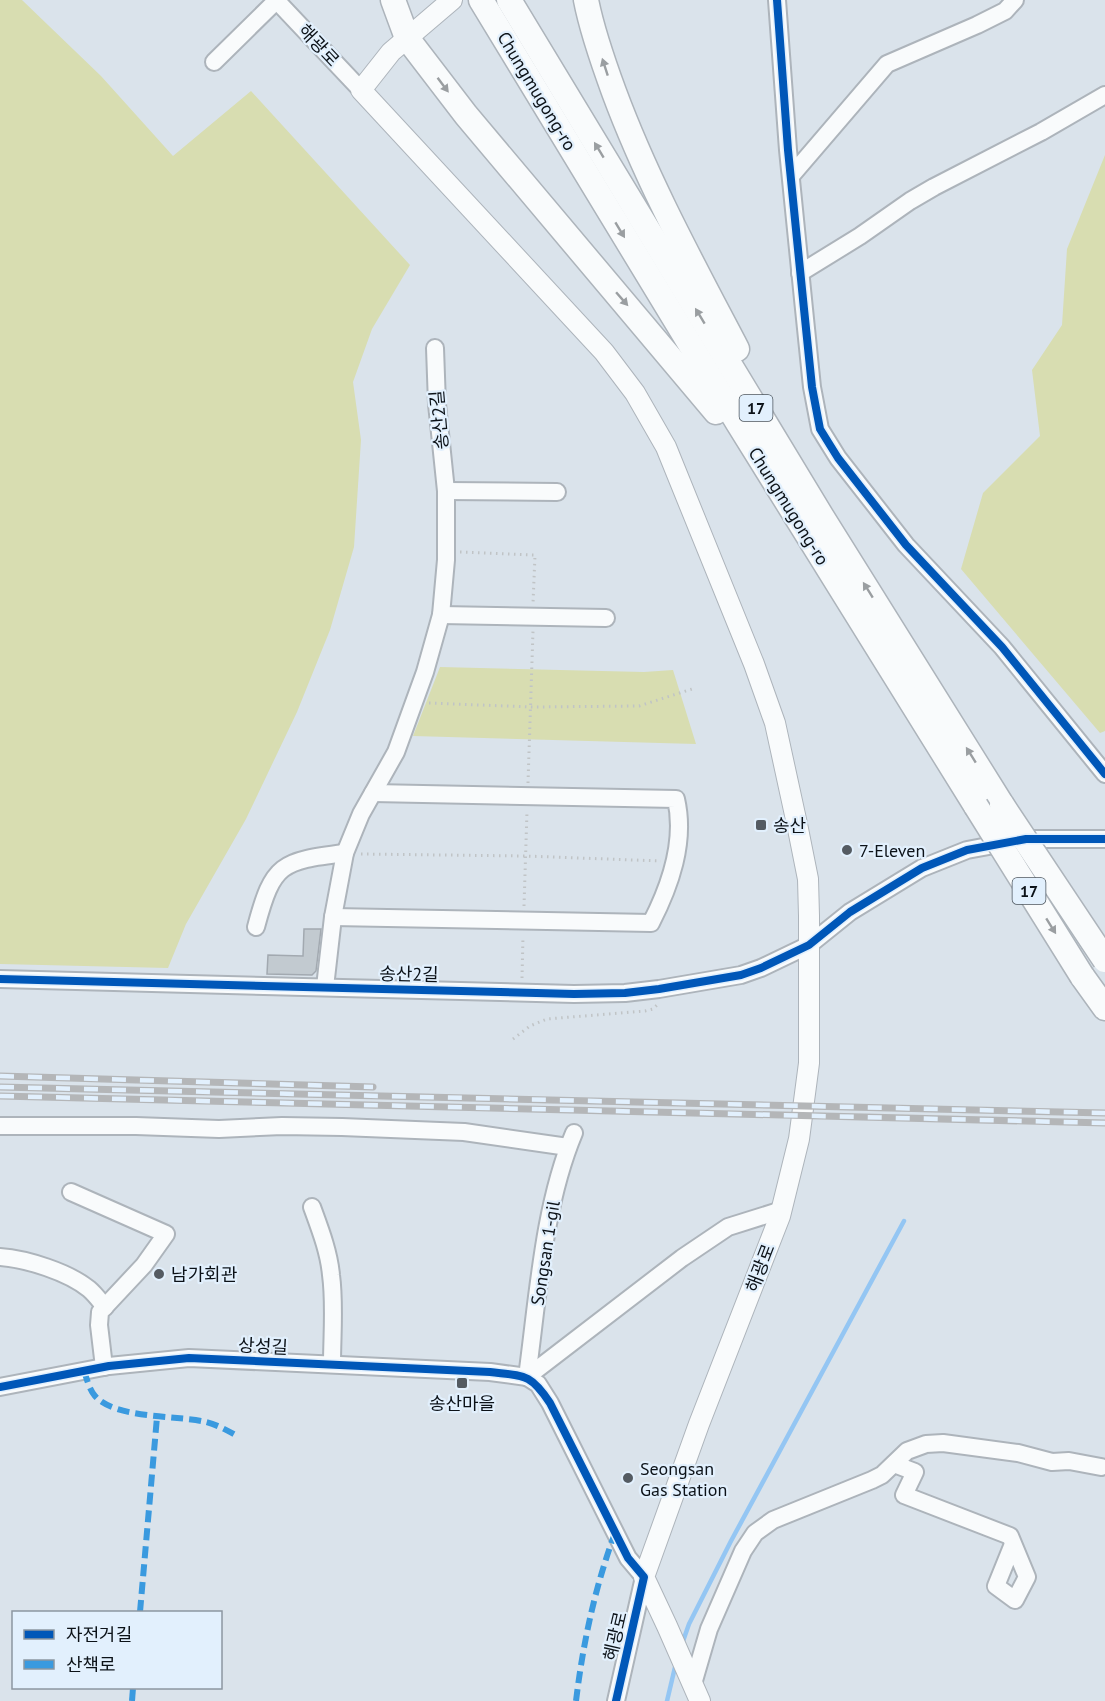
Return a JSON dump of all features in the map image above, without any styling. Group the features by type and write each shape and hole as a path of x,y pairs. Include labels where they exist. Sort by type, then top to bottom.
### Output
{"highway":[{"path":"393,0 408,38 466,115 722,418 882,676 937,744"},
{"path":"586,0 608,75 632,141 693,265 800,468 822,516"},
{"name":"Chungmugong-ro","path":"511,4 822,516 1002,805 1105,960"},
{"name":"Chungmugong-ro","path":"487,9 732,414 1082,976 1105,1008"}],"main road":[{"path":"361,90 391,52 452,0"},
{"name":"해광로","path":"361,90 604,352 635,393 666,447 754,664 775,723 807,879 809,1063 797,1147 782,1210 699,1424 644,1577"},
{"path":"644,1577 668,1626 695,1691"}],"street":[{"path":"214,62 277,0"},
{"name":"해광로","path":"277,0 361,90"},
{"path":"777,0 800,273 815,410 820,429 906,545 1002,647 1105,774"},
{"path":"791,176 887,64 921,51 1005,12 1015,0"},
{"path":"800,273 860,236 910,201 1041,132 1105,95"},
{"name":"송산2길","path":"325,987 333,917 345,853 350,838 396,752 426,672 441,615 446,552 446,491 437,404 435,348"},
{"path":"446,491 557,492"},
{"path":"441,615 606,618"},
{"path":"333,917 651,923 675,862 680,822 676,799 373,793"},
{"name":"송산2길","path":"0,979 600,994 667,988 741,975 761,968 809,945 850,912 922,868 967,850 1026,839 1105,839"},
{"path":"256,927 264,896 279,871 307,859 345,853"},
{"name":"Songsan 1-gil","path":"0,1126 136,1126 219,1129 282,1126 342,1127 464,1132 571,1140 551,1203 527,1377"},
{"path":"71,1192 166,1234 144,1265 100,1312 99,1324 104,1367"},
{"path":"312,1207 325,1244 331,1274 332,1364"},
{"path":"644,1577 628,1558 550,1403 538,1384 527,1377 682,1258 728,1227 782,1210"},
{"path":"0,1257 29,1262 75,1279 91,1291 105,1307"},
{"name":"상성길","path":"0,1387 104,1367 189,1358 490,1372 527,1377"},
{"path":"695,1691 709,1629 743,1551 754,1533 773,1520 882,1475 907,1451 916,1447 943,1443 1018,1453 1052,1462 1069,1461 1101,1467"},
{"path":"894,1464 915,1472 904,1495 1010,1536 1013,1544"},
{"name":"혜광로","path":"616,1701 644,1577"}],"path":[{"path":"446,552 534,555 521,992"},
{"path":"415,703 531,707 639,706 692,688"},
{"path":"345,853 525,856 675,862"},
{"path":"513,1039 530,1026 547,1019 652,1009 667,988"}],"green space":[{"path":"0,0 22,0 101,76 173,156 251,91 410,265 372,329 353,382 361,440 354,547 330,630 297,712 246,819 186,924 168,968 0,964"},
{"path":"1105,155 1105,731 1100,733 961,569 983,493 1040,436 1032,370 1062,325 1067,249"},
{"path":"440,667 644,672 673,670 696,744 413,736"}],"building":[{"path":"304,929 321,929 316,971 312,975 267,974 268,955 303,956"}],"waterway":[{"path":"682,1644 689,1624 731,1541 904,1221"},
{"path":"667,1701 676,1663"}],"railway":[{"path":"0,1076 373,1087"},
{"path":"0,1087 1105,1113"},
{"path":"0,1096 1105,1123"}],"marked path":[{"path":"84,1371 95,1396 117,1409 206,1422 239,1437"},
{"path":"140,1611 157,1417"},
{"path":"576,1701 591,1616 601,1574 615,1533"},
{"path":"132,1701 133,1689"}],"cycle path":[{"path":"777,0 788,150 812,387 820,429 838,458 906,545 1002,647 1105,774"},
{"path":"0,979 574,994 625,993 659,989 741,975 761,968 809,945 850,912 922,868 967,850 1026,839 1105,839"},
{"path":"0,1387 109,1366 189,1358 490,1372 511,1374 531,1381 550,1403 628,1558 644,1577 616,1701"}],"place":[{"name":"송산","path":"761,825"},
{"name":"7-Eleven","path":"847,850"},
{"name":"남가회관","path":"159,1274"},
{"name":"송산마을","path":"462,1383"},
{"name":"Seongsan Gas Station","path":"628,1478"}]}
